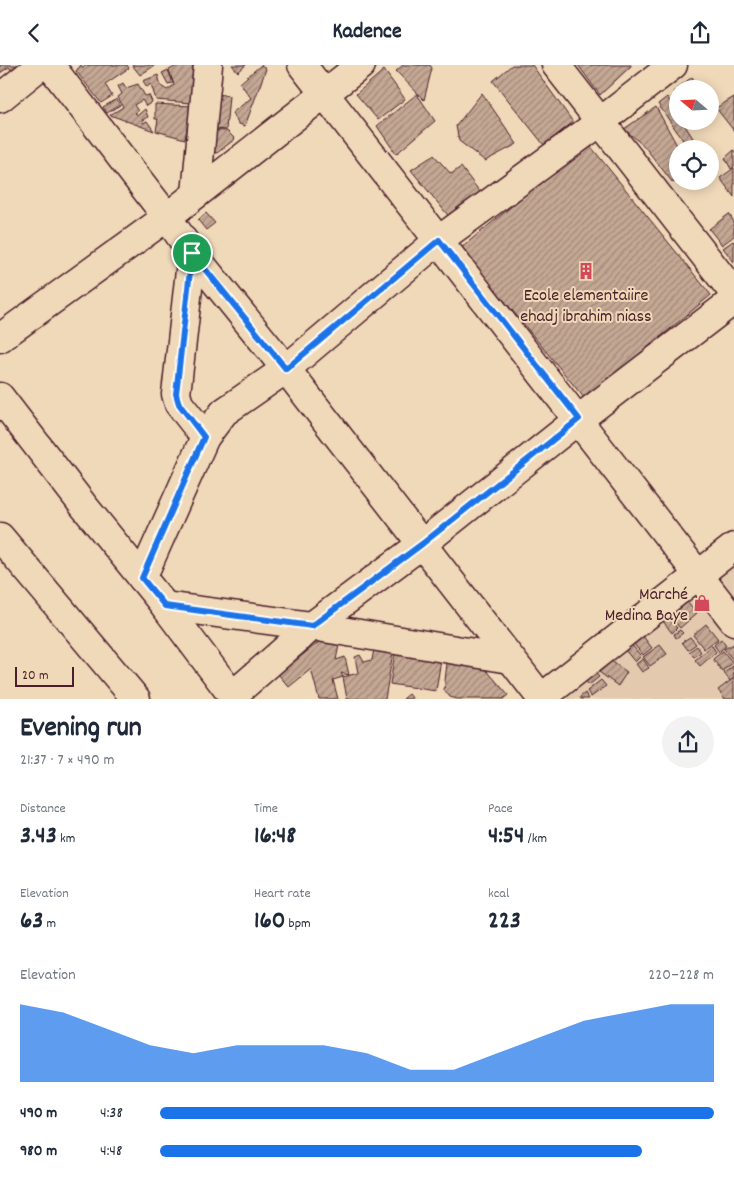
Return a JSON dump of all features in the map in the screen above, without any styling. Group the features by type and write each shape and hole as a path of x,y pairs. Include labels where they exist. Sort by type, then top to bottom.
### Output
{"street":[{"path":"0,98 41,65"},
{"path":"50,65 167,217 192,253 286,369 541,699 734,547"},
{"path":"196,194 208,65"},
{"path":"302,65 579,419 734,621"},
{"path":"0,338 167,217 361,65"},
{"path":"556,65 734,293"},
{"path":"142,578 204,437 224,412 286,369 439,240 600,122 673,65"},
{"path":"192,253 176,394 179,404 204,437"},
{"path":"4,410 165,606 233,697 312,626 422,544 579,419 734,300"},
{"path":"0,537 136,699"},
{"path":"165,606 312,626 510,659"}],"shaded area":[{"name":"Marché Medina Baye","path":"734,550 734,699 553,699"}],"building":[{"path":"0,65 19,65 13,72 9,67 0,73"},
{"path":"81,65 83,68 86,65 127,65 129,68 105,84 112,96 101,103 76,71"},
{"path":"132,65 154,65 154,66 140,75"},
{"path":"179,65 193,65 191,103 156,100 151,84 147,87 143,81 158,75 161,86 167,90 174,85 169,70"},
{"path":"232,65 246,65 238,72"},
{"path":"261,65 266,69 245,126 239,124 232,113 251,98 240,83"},
{"path":"403,65 430,65 432,68 424,100 396,71"},
{"path":"512,65 532,65 573,122 544,145 493,81"},
{"path":"578,65 631,65 631,66 600,95"},
{"path":"168,70 173,83 168,84 162,73"},
{"path":"384,70 405,99 378,120 356,94"},
{"path":"123,83 126,88 138,84 145,96 149,95 152,102 146,106 142,100 134,105 138,111 135,113 138,115 145,109 148,117 142,120 143,123 147,121 154,131 110,115 123,107 118,97 122,94 118,86"},
{"path":"208,92 229,96 226,130 207,128"},
{"path":"482,93 517,144 485,161 459,141 456,126"},
{"path":"417,94 435,121 396,154 377,126"},
{"path":"667,97 669,100 669,120 658,104"},
{"path":"734,97 734,131 719,112 719,106"},
{"path":"117,99 120,105 107,113 103,107"},
{"path":"155,104 191,106 185,139 156,131 158,119 155,119"},
{"path":"656,107 674,140 669,140 669,178 644,146 624,129"},
{"path":"206,130 227,131 235,139 217,153 203,148"},
{"path":"676,130 688,130 694,140 683,140"},
{"name":"Ecole elementaiire ehadj ibrahim niass","path":"588,143 711,295 585,399 461,248"},
{"path":"734,150 734,167 731,169 725,158"},
{"path":"434,155 451,174 461,167 483,196 451,219 411,170"},
{"path":"734,168 734,197 720,178"},
{"path":"206,213 215,223 206,230 198,220"},
{"path":"729,214 734,222 734,236 722,245 709,229"},
{"path":"734,242 734,262 723,248"},
{"path":"687,601 697,613 680,628 670,616"},
{"path":"667,616 677,628 672,633 662,620"},
{"path":"706,624 718,639 704,649 693,635"},
{"path":"680,630 683,633 676,638 674,634"},
{"path":"642,635 652,648 643,655 633,643"},
{"path":"690,637 696,644 688,650 682,642"},
{"path":"721,639 726,646 719,652 714,645"},
{"path":"319,642 339,645 336,660 345,657 349,675 341,673 343,677 333,680 338,699 319,699 311,669 289,687 278,674"},
{"path":"631,644 641,656 635,662 625,650"},
{"path":"734,644 734,661 724,649"},
{"path":"660,645 667,654 650,666 643,657"},
{"path":"697,646 701,652 694,657 689,652"},
{"path":"712,646 716,652 700,666 695,660"},
{"path":"374,649 393,652 385,699 347,699 343,677 358,673 355,657 360,655 364,662 372,660"},
{"path":"723,651 733,663 722,671 713,659"},
{"path":"395,652 441,659 436,691 390,684"},
{"path":"604,656 627,672 618,686 595,669"},
{"path":"643,659 649,668 642,672 636,664"},
{"path":"447,663 483,666 508,695 503,699 457,699 450,697 444,690"},
{"path":"733,666 734,678 730,681 724,673"},
{"path":"590,667 599,677 589,685 581,675"},
{"path":"734,678 734,699 725,699 718,690"},
{"path":"601,680 606,686 591,697 587,691"},
{"path":"585,693 589,699 581,699 580,697"},
{"path":"409,694 413,699 403,699"}],"place":[{"name":"Ecole elementaiire ehadj ibrahim niass","path":"586,271"},
{"name":"Marché Medina Baye","path":"702,603"}],"route":[{"path":"439,240 579,419 422,544 312,626 165,606 142,578 204,437 179,404 176,394 192,253 286,369 439,240"}]}
